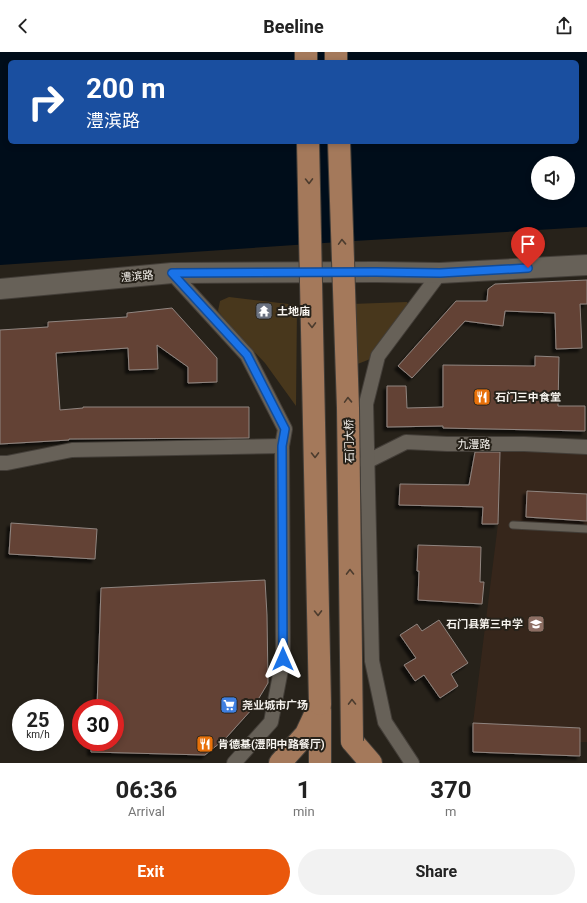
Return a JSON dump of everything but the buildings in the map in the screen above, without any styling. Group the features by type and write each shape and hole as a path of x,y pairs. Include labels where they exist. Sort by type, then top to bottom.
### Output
{"main road":[{"path":"308,144 320,763"},
{"name":"石门大桥","path":"339,144 348,408 351,763"},
{"path":"280,763 306,734 320,704"},
{"path":"352,741 372,763"}],"street":[{"name":"澧滨路","path":"0,289 172,273 440,273 587,265"},
{"path":"172,273 247,355 285,429 282,446 283,659 271,722 234,763"},
{"path":"412,763 385,722 372,661 366,462 366,404 378,356 440,273"},
{"name":"九澧路","path":"366,462 406,442 587,447"},
{"path":"0,462 7,463 72,450 282,446"}],"lane":[{"path":"513,525 587,529"}],"shaded area":[{"path":"229,297 297,305 296,406 265,363 236,333 218,311 220,301"},
{"path":"407,302 410,307 378,356 355,365 351,304"},
{"name":"石门县第三中学","path":"500,451 587,453 587,742 580,742 580,728 473,723 498,524"}],"water":[{"path":"0,52 587,52 587,227 0,265"}],"place":[{"name":"土地庙","path":"264,311"},
{"name":"石门三中食堂","path":"482,397"},
{"name":"石门县第三中学","path":"536,624"},
{"name":"尧业城市广场","path":"229,705"},
{"name":"肯德基(澧阳中路餐厅)","path":"205,744"}],"route":[{"path":"283,659 282,446 285,429 247,355 172,273 440,273 528,268"}]}
